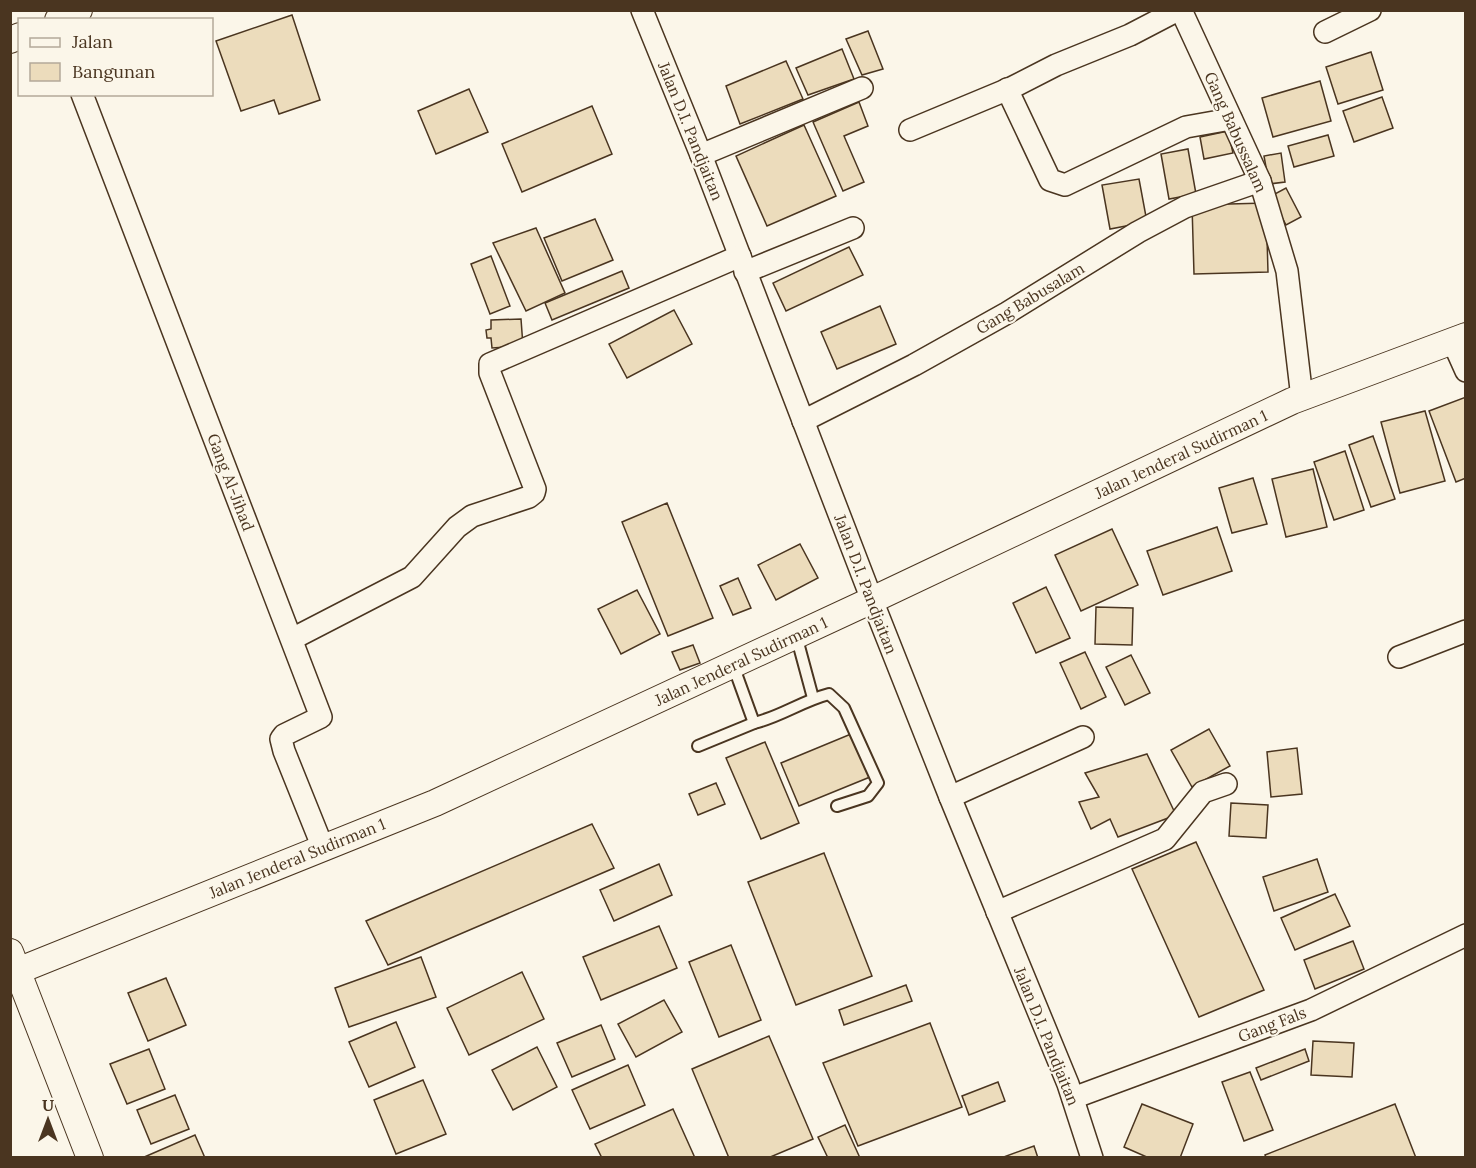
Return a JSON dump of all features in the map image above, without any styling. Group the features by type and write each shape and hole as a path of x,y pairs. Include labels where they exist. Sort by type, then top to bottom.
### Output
{"street":[{"name":"Jalan D.I. Pandjaitan","path":"642,10 701,155 950,797 1073,1098 1092,1158"},
{"path":"910,130 1130,35 1180,10"},
{"name":"Gang Babussalam","path":"1180,10 1260,181 1287,271 1302,398"},
{"path":"1325,32 1370,10"},
{"path":"701,155 862,88"},
{"path":"1007,89 1050,180 1065,185 1186,128 1231,119"},
{"name":"Gang Al-Jihad","path":"83,96 321,717 284,735 281,739 323,848"},
{"name":"Gang Babusalam","path":"803,421 914,365 1008,313 1138,232 1185,207 1260,181"},
{"path":"292,639 412,577 457,527 472,516 530,497 534,493 535,489 490,373 490,364 743,264 853,228"},
{"path":"1459,339 1466,371"},
{"name":"Jalan Jenderal Sudirman 1","path":"13,965 323,848 435,803 1302,398 1459,339"},
{"path":"1399,657 1466,631"},
{"path":"950,797 1083,737"},
{"path":"997,912 1164,839 1203,792 1226,784"},
{"name":"Gang Fals","path":"1073,1098 1311,1010 1466,935"},
{"path":"13,965 90,1158"}],"lane":[{"path":"796,635 813,698"},
{"path":"733,664 754,723"},
{"path":"698,746 769,719 813,698 829,694 844,708 878,783 868,796 837,806"}],"building":[{"path":"292,15 320,100 279,114 274,100 241,111 216,41"},
{"path":"868,31 883,69 862,75 846,39"},
{"path":"842,49 854,79 808,95 796,68"},
{"path":"1371,52 1383,90 1338,104 1326,67"},
{"path":"786,61 803,99 740,124 726,86"},
{"path":"1320,81 1331,121 1273,137 1262,98"},
{"path":"469,89 488,132 436,154 418,111"},
{"path":"1382,97 1393,128 1354,142 1343,111"},
{"path":"859,102 868,126 844,136 864,182 843,191 813,122"},
{"path":"592,106 612,154 522,192 502,144"},
{"path":"804,125 836,196 767,226 736,156"},
{"path":"1228,131 1233,153 1204,159 1200,137"},
{"path":"1328,135 1334,156 1294,167 1288,146"},
{"path":"1188,149 1196,194 1169,199 1161,154"},
{"path":"1281,153 1285,182 1269,184 1264,156"},
{"path":"1139,179 1147,222 1110,229 1102,185"},
{"path":"1286,188 1301,217 1286,225 1271,196"},
{"path":"1266,203 1268,272 1194,274 1192,205"},
{"path":"595,219 613,260 562,281 544,238"},
{"path":"536,228 565,293 526,311 493,243"},
{"path":"849,247 863,275 786,311 773,283"},
{"path":"491,256 510,306 490,314 471,264"},
{"path":"622,271 629,288 552,320 545,303"},
{"path":"880,306 896,344 837,369 821,332"},
{"path":"674,310 692,344 627,378 609,344"},
{"path":"521,319 523,346 492,348 491,338 487,338 486,330 491,329 491,320"},
{"path":"1466,397 1466,478 1456,482 1429,411"},
{"path":"1425,411 1445,481 1400,493 1381,422"},
{"path":"1373,436 1395,499 1371,507 1349,445"},
{"path":"1345,451 1364,510 1334,520 1314,462"},
{"path":"1313,469 1327,527 1286,537 1272,479"},
{"path":"1253,478 1267,524 1232,533 1219,488"},
{"path":"667,503 713,618 668,636 622,522"},
{"path":"1217,527 1232,571 1163,595 1147,551"},
{"path":"1112,529 1138,585 1081,611 1055,555"},
{"path":"800,544 818,578 776,600 758,565"},
{"path":"738,578 751,608 733,615 720,586"},
{"path":"1046,587 1070,638 1036,653 1013,603"},
{"path":"637,590 660,634 621,654 598,609"},
{"path":"1096,607 1133,608 1132,645 1095,644"},
{"path":"693,645 700,663 680,670 672,652"},
{"path":"1085,652 1106,697 1081,709 1060,663"},
{"path":"1131,655 1150,693 1125,705 1106,667"},
{"path":"1209,729 1230,766 1192,787 1171,750"},
{"path":"851,734 870,777 799,806 781,763"},
{"path":"765,742 799,823 761,839 726,758"},
{"path":"1297,748 1302,794 1271,797 1267,752"},
{"path":"1147,754 1176,815 1118,837 1110,819 1091,829 1079,802 1099,797 1085,773"},
{"path":"716,783 725,804 698,815 689,794"},
{"path":"1231,803 1268,805 1266,838 1229,836"},
{"path":"592,824 614,868 388,965 366,921"},
{"path":"1196,842 1264,990 1199,1017 1132,869"},
{"path":"824,853 872,976 796,1005 748,882"},
{"path":"1317,859 1328,892 1274,911 1263,877"},
{"path":"659,864 672,895 614,921 600,890"},
{"path":"1335,894 1350,926 1295,950 1281,918"},
{"path":"659,926 677,968 601,1000 583,957"},
{"path":"1353,941 1364,969 1315,989 1304,960"},
{"path":"731,945 761,1020 719,1037 689,962"},
{"path":"421,957 436,997 349,1027 335,988"},
{"path":"522,972 544,1019 469,1055 447,1008"},
{"path":"166,978 186,1025 148,1041 128,993"},
{"path":"906,985 912,1001 844,1025 839,1010"},
{"path":"664,1000 682,1032 636,1057 618,1024"},
{"path":"396,1022 415,1067 369,1087 349,1042"},
{"path":"930,1023 962,1107 858,1146 823,1063"},
{"path":"601,1025 615,1059 572,1077 557,1043"},
{"path":"769,1036 813,1139 768,1158 729,1158 692,1069"},
{"path":"1313,1041 1354,1043 1352,1077 1311,1075"},
{"path":"537,1047 557,1087 513,1110 492,1070"},
{"path":"149,1049 165,1089 127,1104 110,1064"},
{"path":"1305,1049 1309,1061 1261,1080 1256,1068"},
{"path":"628,1065 645,1105 590,1129 572,1090"},
{"path":"1250,1072 1273,1130 1244,1141 1222,1082"},
{"path":"423,1080 446,1134 396,1154 374,1100"},
{"path":"998,1082 1005,1101 969,1115 962,1096"},
{"path":"175,1095 189,1129 151,1144 137,1110"},
{"path":"1142,1104 1193,1124 1180,1158 1149,1158 1124,1147"},
{"path":"1395,1104 1416,1158 1266,1158 1265,1155"},
{"path":"673,1109 695,1158 602,1158 595,1144"},
{"path":"845,1125 860,1158 828,1158 818,1137"},
{"path":"195,1135 205,1158 142,1158"},
{"path":"1034,1146 1038,1158 1001,1158"}]}
